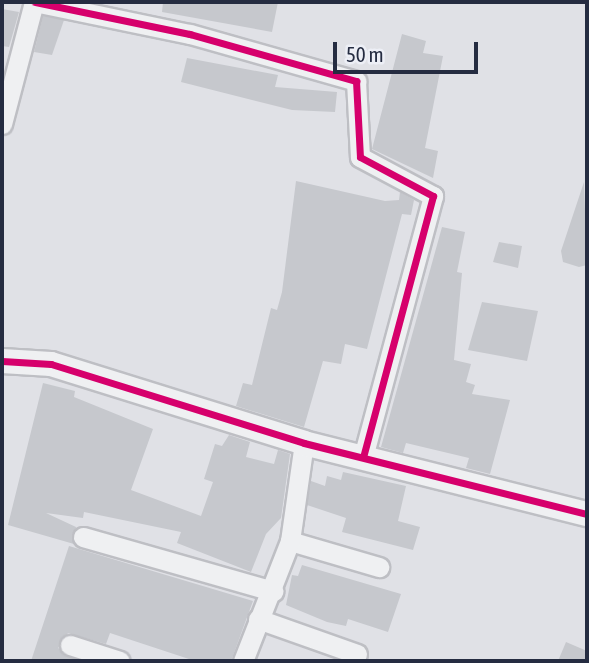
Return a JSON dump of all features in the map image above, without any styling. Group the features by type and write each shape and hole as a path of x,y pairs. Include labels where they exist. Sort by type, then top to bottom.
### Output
{"street":[{"path":"2,124 34,2 190,34 356,81 359,157 433,196 363,457"},
{"path":"2,361 51,364 304,443 587,514"},
{"path":"243,661 258,619 273,591 289,541 304,443"},
{"path":"83,537 273,591"},
{"path":"289,541 379,567"},
{"path":"258,619 357,654"},
{"path":"70,645 120,661"}],"building":[{"path":"163,2 278,2 272,32 162,12"},
{"path":"2,9 19,12 9,47 2,46"},
{"path":"43,16 64,20 52,55 34,52"},
{"path":"402,34 426,41 423,53 443,56 425,148 438,151 433,178 372,149"},
{"path":"187,58 278,75 275,87 337,92 335,112 292,110 181,82"},
{"path":"296,181 385,201 399,200 400,192 414,200 411,215 402,214 367,349 345,344 341,364 323,361 304,427 236,406 243,383 252,385 271,308 277,310 282,292"},
{"path":"584,182 587,265 579,267 563,262 561,251"},
{"path":"442,227 465,232 457,272 462,273 454,360 471,364 466,382 475,385 472,394 510,400 490,474 466,468 469,458 406,443 403,453 381,447"},
{"path":"499,242 522,246 518,268 493,262"},
{"path":"482,302 538,311 527,361 468,350"},
{"path":"43,383 75,391 74,397 153,429 131,490 201,516 213,482 204,479 215,444 222,446 229,435 250,442 246,457 274,464 278,450 290,454 281,518 266,534 251,572 177,543 181,532 84,512 83,518 46,513 76,527 74,544 8,525"},
{"path":"343,472 406,486 398,521 420,527 413,550 342,532 346,518 307,505 311,481 325,486 327,476 341,480"},
{"path":"69,546 253,601 231,661 195,661 110,633 106,644 68,633 58,648 81,661 31,661"},
{"path":"302,565 401,594 388,632 348,619 346,626 327,622 286,605 292,575 298,576"},
{"path":"566,642 587,651 587,661 558,661"}],"cycle path":[{"path":"35,2 190,34 356,81 360,157 433,196 363,457"},
{"path":"2,361 51,364 304,443 587,514"}]}
